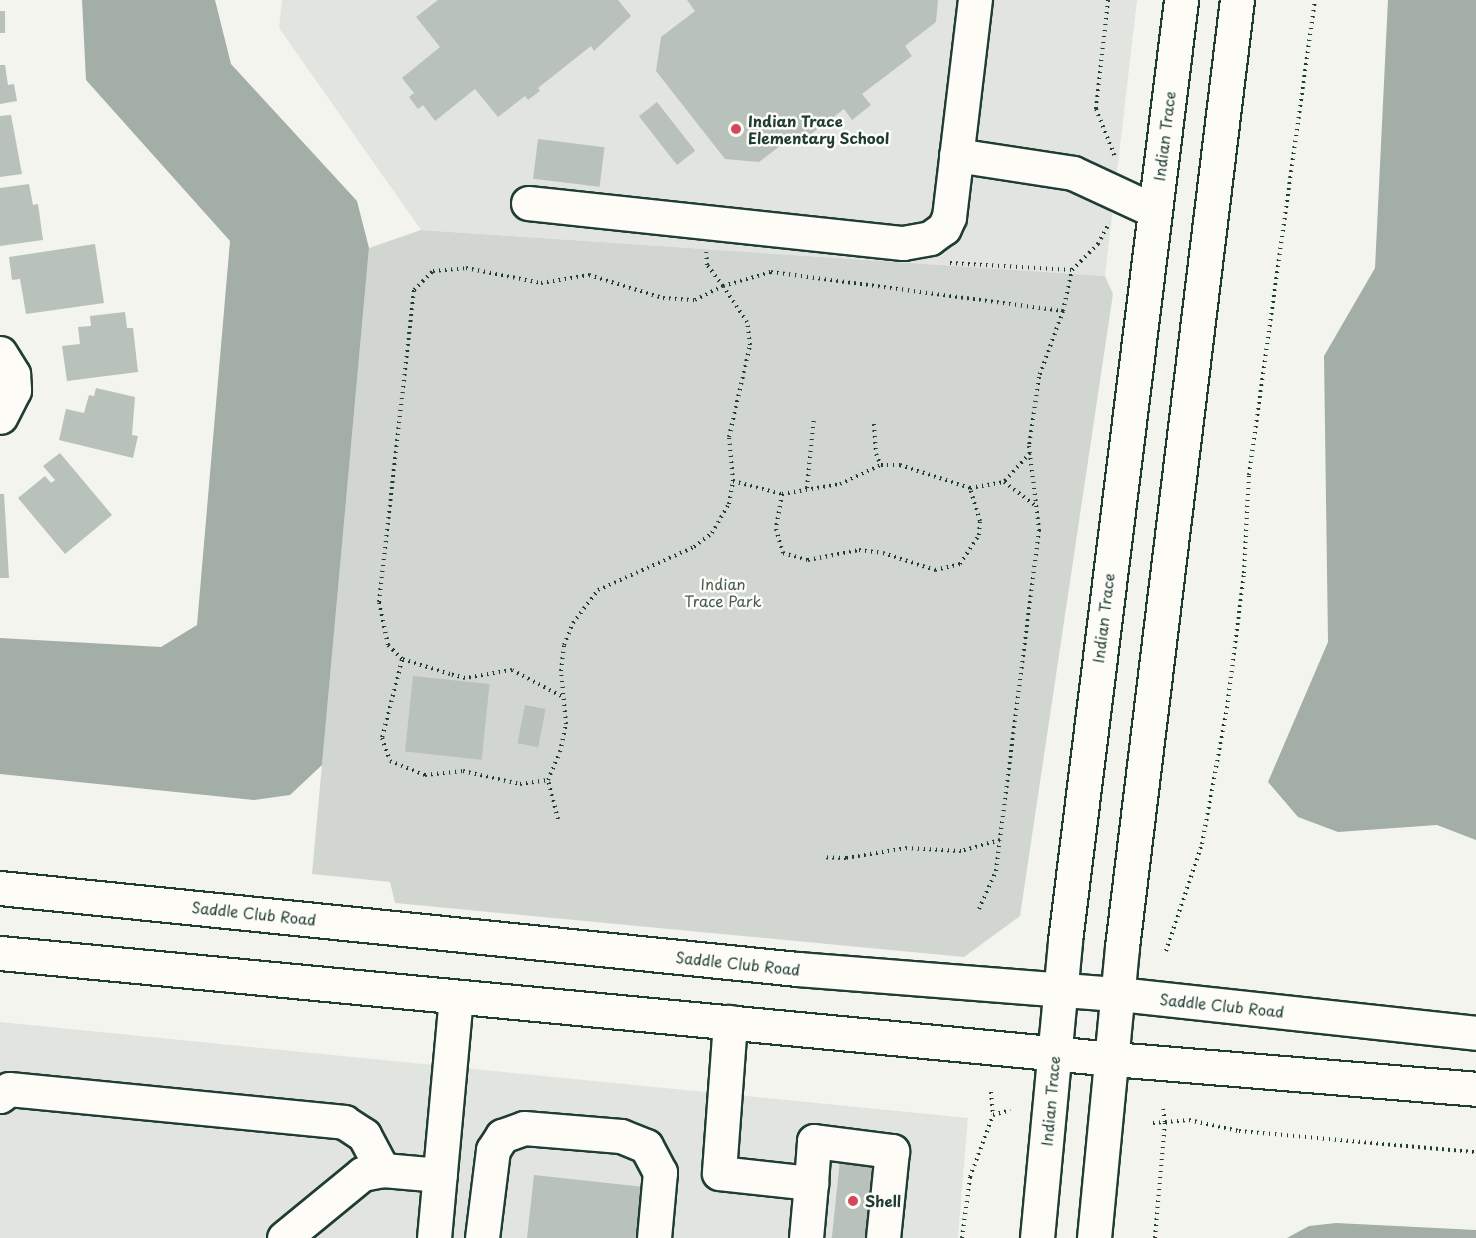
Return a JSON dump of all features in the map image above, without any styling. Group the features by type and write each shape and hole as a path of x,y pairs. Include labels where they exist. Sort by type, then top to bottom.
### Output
{"street":[{"path":"528,203 903,243 930,238 944,228 949,218 975,0"},
{"name":"Indian Trace","path":"1037,1238 1061,989 1181,0"},
{"path":"1094,1238 1118,994 1238,0"},
{"path":"956,155 1073,173 1155,211"},
{"path":"0,352 13,374 14,390 0,417"},
{"name":"Saddle Club Road","path":"0,888 798,969 1118,994 1476,1033"},
{"path":"0,953 1113,1059 1476,1089"},
{"path":"434,1238 456,997"},
{"path":"730,1022 719,1173 811,1183"},
{"path":"4,1093 344,1122 364,1135 383,1170"},
{"path":"482,1238 493,1150 502,1136 524,1128 621,1136 646,1146 660,1172 654,1238"},
{"path":"806,1238 814,1140 892,1151 884,1238"},
{"path":"284,1238 362,1174 383,1170 440,1175"}],"path":[{"path":"1108,0 1096,109 1116,166"},
{"path":"1166,951 1202,844 1227,708 1244,573 1249,475 1315,0"},
{"path":"979,909 996,871 1040,530 1030,453 1040,376 1062,310 1072,270 1098,244 1110,217"},
{"path":"558,819 548,780 560,752 566,724 562,696 564,645 585,602 598,590 687,550 712,533 724,518 733,481 729,437 750,345 747,322 707,265 707,246"},
{"path":"942,262 1072,270"},
{"path":"562,696 512,670 465,678 402,659 388,645 379,602 414,290 433,271 466,268 541,283 589,275 681,301 695,300 723,286 771,272 1062,310"},
{"path":"807,488 814,416"},
{"path":"874,424 876,454 881,465"},
{"path":"733,481 782,494 840,484 881,465 900,465 970,488 1004,482 1030,453"},
{"path":"1004,482 1036,505"},
{"path":"782,494 776,529 783,553 808,560 860,550 883,553 935,570 960,564 979,535 980,521 970,488"},
{"path":"402,659 382,738 390,761 425,775 463,771 520,784 548,780"},
{"path":"823,857 846,858 908,848 962,851 1000,840"},
{"path":"962,1238 970,1177 993,1115 991,1092"},
{"path":"1155,1238 1165,1122 1163,1109"},
{"path":"993,1115 1010,1110"},
{"path":"1153,1123 1189,1120 1239,1131 1476,1152"}],"shaded area":[{"path":"82,0 215,0 231,64 357,201 369,248 322,765 290,795 254,800 0,774 0,638 161,647 197,625 230,241 86,80"},
{"name":"Indian Trace Elementary School","path":"282,0 1137,0 1105,276 421,230 279,28"},
{"path":"1388,0 1476,0 1476,840 1437,825 1338,832 1298,817 1268,782 1328,642 1324,356 1375,268"},
{"path":"0,1022 968,1118 958,1238 0,1238"},
{"path":"1336,1223 1476,1230 1476,1238 1287,1238 1309,1226"}],"green space":[{"name":"Indian Trace Park","path":"421,230 1105,276 1113,294 1020,916 964,957 395,903 390,882 312,874 369,248"}],"building":[{"path":"438,0 618,0 631,16 594,51 591,46 538,88 540,91 528,100 525,96 498,117 475,89 435,121 423,105 418,109 409,97 414,93 402,78 440,47 416,17"},
{"path":"687,0 938,0 936,22 905,46 912,56 862,94 871,105 852,120 844,109 794,147 788,140 759,162 725,159 656,71 661,37 695,11"},
{"path":"0,11 5,11 5,33 0,33"},
{"path":"0,65 5,65 8,85 14,84 17,101 0,104"},
{"path":"657,102 695,151 677,165 639,116"},
{"path":"11,115 22,174 0,177 0,116"},
{"path":"538,139 605,147 600,187 533,179"},
{"path":"29,184 33,205 38,204 43,240 0,246 0,188"},
{"path":"95,244 104,303 26,314 20,279 12,280 9,257"},
{"path":"125,312 127,328 133,328 138,372 67,381 62,346 80,344 78,327 91,326 90,316"},
{"path":"96,388 135,397 132,435 138,436 133,458 59,440 66,409 84,413 89,395 94,396"},
{"path":"60,453 112,515 65,554 18,498 45,476 51,483 55,480 43,466"},
{"path":"0,494 4,494 9,578 0,578"},
{"path":"413,676 490,684 482,760 405,752"},
{"path":"525,705 546,709 538,747 518,743"},
{"name":"Shell","path":"840,1160 876,1164 868,1238 832,1238"},
{"path":"534,1175 644,1187 639,1238 527,1238"}],"place":[{"name":"Indian Trace Elementary School","path":"736,129"},
{"name":"Shell","path":"853,1201"}]}
